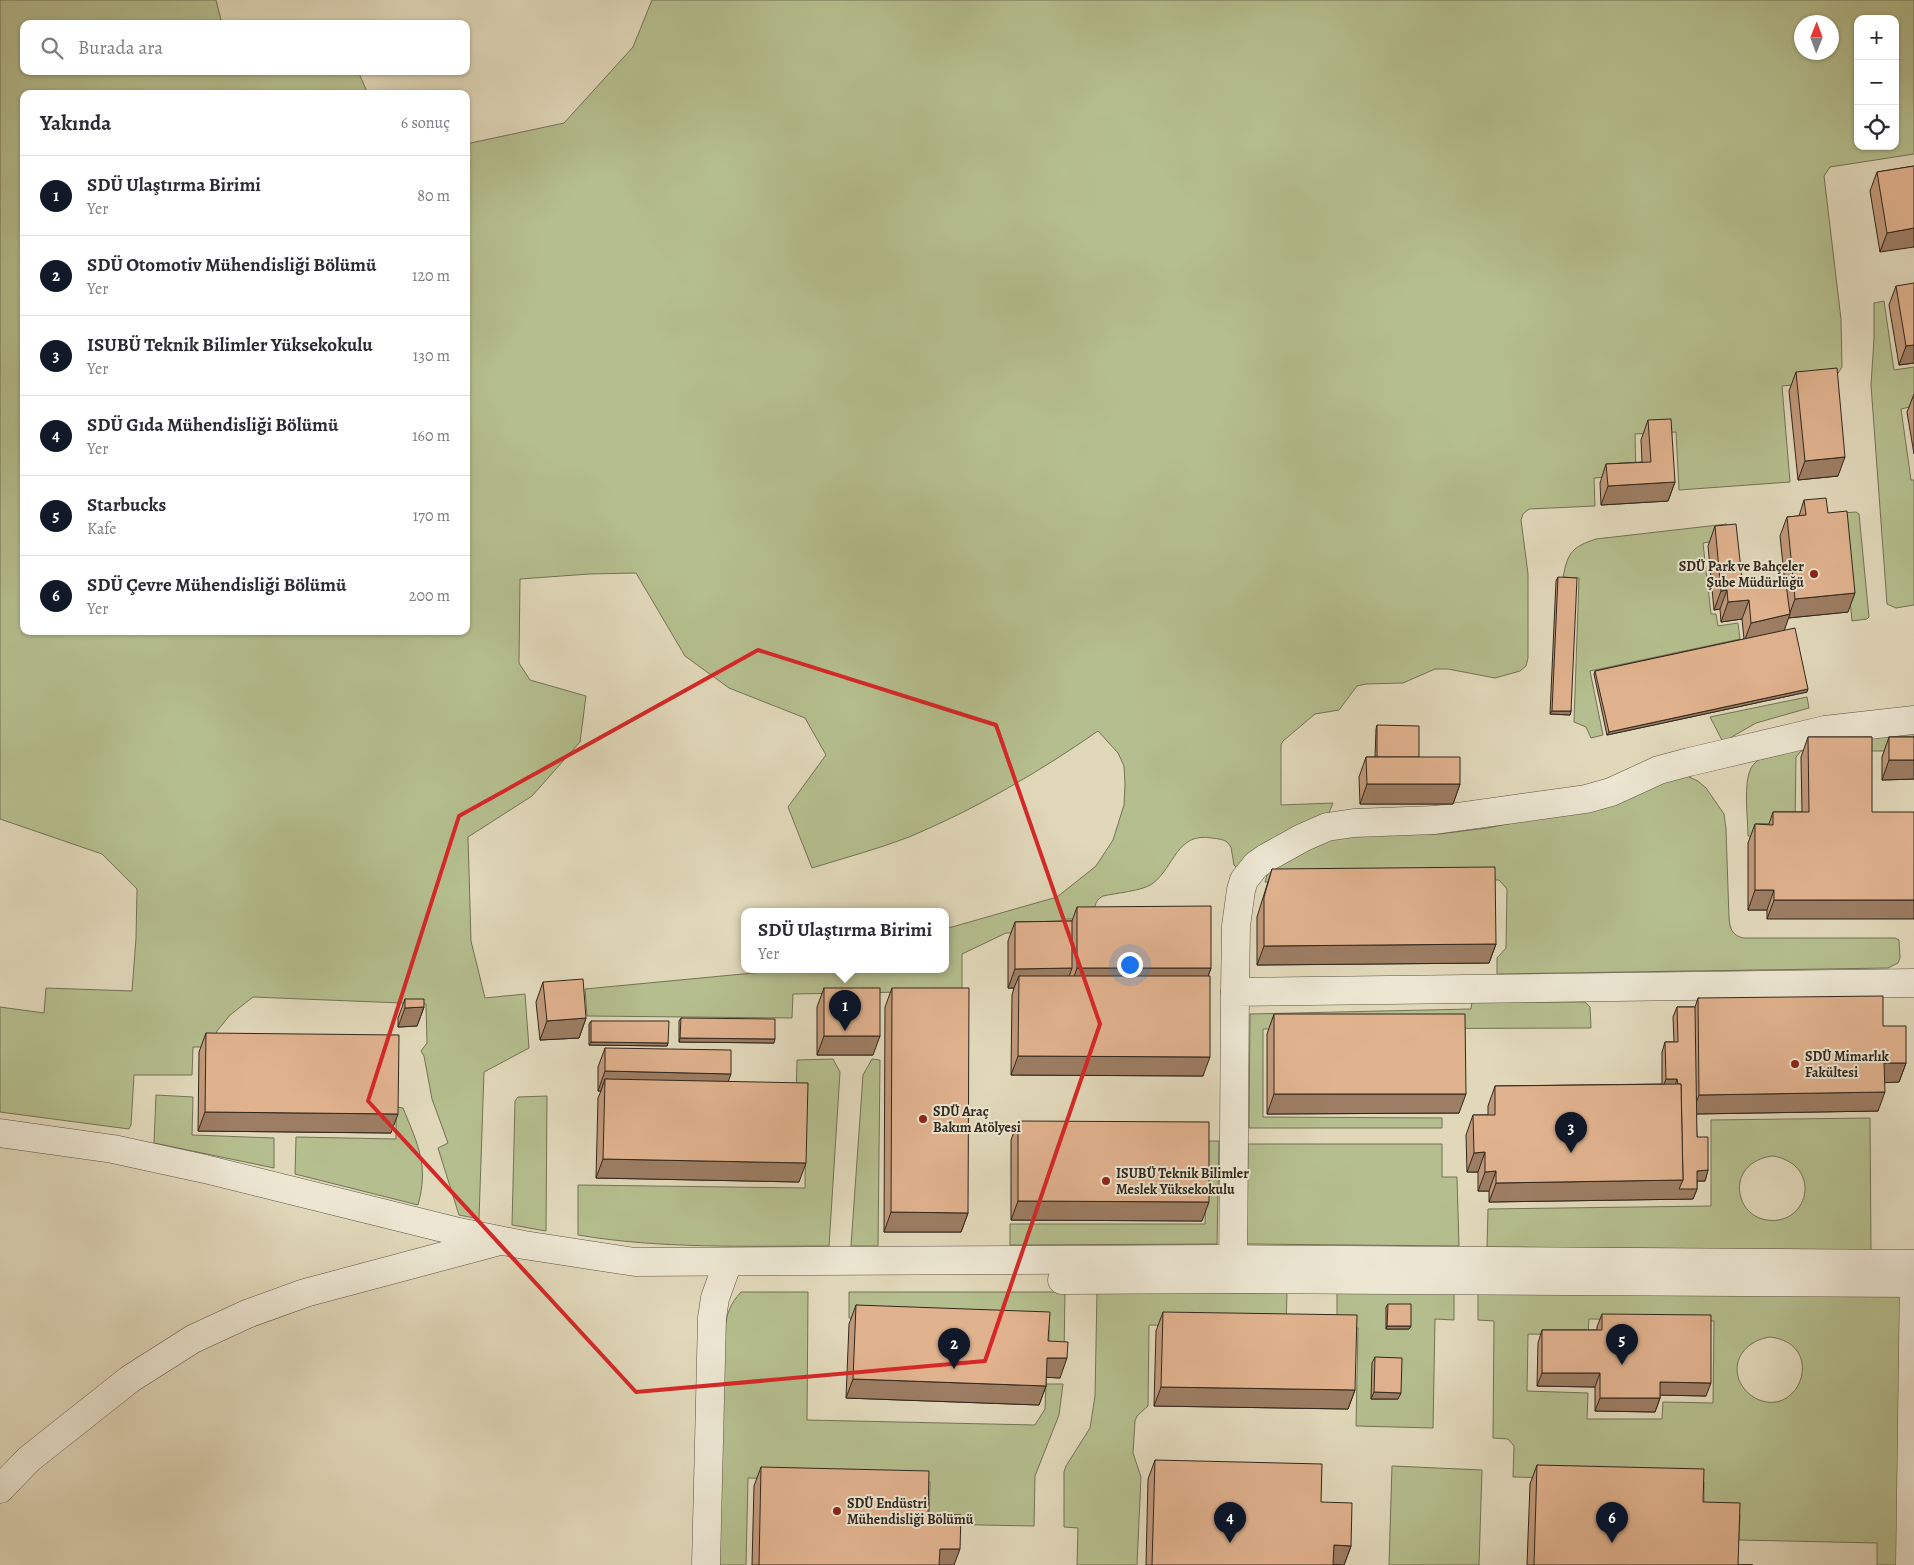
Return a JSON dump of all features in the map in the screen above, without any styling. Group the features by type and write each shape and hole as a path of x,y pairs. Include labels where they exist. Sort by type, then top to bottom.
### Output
{"street":[{"path":"1233,1269 1236,926 1240,890 1244,880 1256,865 1320,830 1354,823 1442,820 1586,799 1611,792 1646,775 1681,764 1825,730 1914,720"},
{"path":"1234,992 1914,983"},
{"path":"0,1133 67,1141 147,1157 460,1232 590,1256 635,1262 682,1275 725,1271 1914,1264"},
{"path":"0,1489 29,1459 130,1379 193,1339 247,1314 305,1293 502,1240"},
{"path":"1233,1269 1914,1284"},
{"path":"706,1565 712,1318 715,1298 725,1271"},
{"path":"1910,1565 1914,1277"}],"highlighted area":[{"path":"758,650 996,725 1100,1024 985,1361 636,1392 368,1101 459,816"}],"green space":[{"path":"0,0 216,0 221,20 20,20 20,75 360,75 366,90 20,90 20,635 470,635 470,143 564,123 633,47 652,0 1914,0 1914,154 1830,167 1824,176 1841,319 1842,367 1833,381 1782,386 1790,482 1679,490 1676,432 1635,434 1636,475 1594,478 1595,506 1529,509 1523,514 1521,520 1528,574 1528,658 1526,666 1520,671 1495,678 1448,669 1435,669 1403,683 1357,686 1339,710 1315,714 1283,741 1281,745 1281,805 1333,803 1329,813 1237,868 1234,865 1231,847 1227,842 1212,838 1191,840 1183,845 1160,877 1152,884 1100,898 1095,906 1095,919 1064,919 1063,933 1006,933 962,954 962,991 793,994 792,1018 587,1016 585,989 753,973 949,973 949,928 1057,897 1096,866 1113,840 1124,805 1124,766 1118,753 1098,731 1030,775 983,802 934,826 909,837 812,868 788,807 826,755 805,718 729,688 685,656 636,573 520,579 519,663 530,680 586,696 580,742 532,796 468,837 471,941 485,998 525,994 529,1048 484,1072 479,1219 459,1215 438,1148 448,1143 432,1099 424,1056 421,1051 427,1043 426,1004 253,997 230,1015 217,1031 212,1047 193,1047 192,1075 134,1075 131,1125 129,1129 0,1112 0,1007 44,1013 46,988 132,991 137,889 102,854 0,819"},
{"path":"1884,301 1894,370 1914,367 1914,406 1901,409 1911,480 1914,480 1914,605 1896,608 1887,604 1871,385 1874,303"},
{"path":"1856,512 1859,514 1869,617 1852,621 1842,513"},
{"path":"1727,524 1729,539 1703,543 1711,614 1716,614 1718,626 1738,623 1740,639 1590,671 1603,735 1591,738 1586,727 1574,722 1579,578 1563,577 1569,556 1576,548 1596,539"},
{"path":"1807,697 1809,708 1756,723 1723,742 1710,717"},
{"path":"1914,732 1914,751 1801,751 1796,757 1795,824 1760,837 1748,836 1747,783 1751,768 1761,758 1827,741"},
{"path":"1687,776 1698,781 1706,788 1724,814 1729,918 1734,933 1743,938 1895,938 1899,940 1900,958 1898,963 1888,968 1497,974 1497,958 1506,948 1507,889 1499,880 1265,882 1267,875 1274,867 1310,844 1362,833 1439,834 1487,828 1590,808 1649,784"},
{"path":"1472,1002 1585,1002 1590,1007 1591,1028 1263,1029 1263,1117 1442,1118 1442,1128 1249,1128 1250,1014 1471,1009"},
{"path":"833,1059 840,1072 829,1246 672,1245 578,1235 578,1185 805,1188 806,1097 796,1097 797,1060"},
{"path":"872,1059 880,1060 878,1246 851,1246 863,1075"},
{"path":"156,1095 193,1097 192,1135 274,1138 274,1168 154,1143"},
{"path":"547,1096 546,1231 512,1225 515,1101 518,1097"},
{"path":"396,1107 403,1108 420,1155 422,1178 418,1205 295,1174 296,1137 396,1139"},
{"path":"1870,1118 1871,1250 1487,1247 1488,1209 1711,1206 1711,1120","holes":["1773,1156 1789,1162 1800,1171 1804,1183 1804,1195 1799,1207 1790,1215 1778,1220 1762,1219 1752,1214 1742,1202 1739,1190 1742,1175 1746,1169 1751,1164 1765,1157"]},
{"path":"1207,1141 1219,1141 1217,1244 1010,1245 1010,1224 1205,1224"},
{"path":"1248,1144 1442,1144 1442,1177 1457,1177 1459,1246 1247,1244"},
{"path":"741,1292 808,1292 807,1420 1035,1425 1045,1409 1046,1384 1063,1384 1059,1415 1035,1476 1034,1526 929,1524 930,1482 748,1478 746,1565 719,1565 725,1328 730,1309"},
{"path":"849,1292 1065,1292 1064,1355 1049,1354 1049,1325 849,1318"},
{"path":"1097,1292 1287,1293 1286,1328 1149,1325 1148,1406 1137,1416 1135,1421 1133,1453 1141,1477 1137,1565 1077,1565 1078,1528 1064,1527 1064,1472 1090,1428 1095,1396"},
{"path":"1337,1293 1454,1293 1454,1320 1435,1319 1433,1428 1356,1426 1358,1328 1337,1327"},
{"path":"1478,1294 1901,1296 1897,1565 1877,1565 1877,1543 1739,1540 1740,1515 1704,1513 1704,1482 1513,1477 1514,1446 1508,1439 1493,1438 1494,1321 1478,1320","holes":["1589,1319 1714,1321 1713,1403 1663,1402 1662,1419 1587,1419 1588,1393 1527,1391 1528,1334 1588,1335","1770,1337 1788,1342 1798,1352 1802,1365 1801,1378 1795,1390 1785,1399 1772,1402 1757,1399 1749,1394 1739,1380 1737,1372 1740,1357 1744,1351 1755,1342"]},
{"path":"1392,1466 1482,1470 1479,1565 1389,1565"}],"building":[{"path":"1914,166 1914,228 1887,233 1877,172"},
{"path":"1914,283 1914,345 1906,346 1896,286"},
{"path":"1837,368 1845,457 1805,461 1796,372"},
{"path":"1671,419 1675,482 1608,486 1606,464 1651,462 1648,420"},
{"name":"SDÜ Park ve Bahçeler Şube Müdürlüğü","path":"1826,498 1828,513 1847,511 1855,593 1795,599 1787,517 1806,515 1804,500"},
{"path":"1736,524 1743,588 1786,584 1790,614 1751,623 1749,600 1728,602 1727,590 1721,591 1715,526"},
{"path":"1558,577 1577,578 1571,711 1552,711"},
{"path":"1795,628 1808,689 1609,732 1595,671"},
{"path":"1377,725 1419,726 1419,757 1377,757"},
{"path":"1808,737 1872,737 1872,812 1914,812 1914,900 1774,900 1774,890 1755,890 1755,824 1773,825 1773,812 1809,812"},
{"path":"1889,737 1914,737 1914,760 1889,760"},
{"path":"1366,757 1460,757 1460,784 1367,784"},
{"path":"1495,867 1496,944 1264,946 1264,897 1272,869"},
{"path":"1211,906 1211,968 1077,968 1077,907"},
{"path":"1072,921 1072,968 1015,969 1015,922"},
{"path":"1019,976 1210,976 1210,1057 1018,1056"},
{"path":"583,979 586,1018 547,1021 543,982"},
{"path":"824,988 880,988 880,1036 824,1036"},
{"name":"SDÜ Araç Bakım Atölyesi","path":"892,988 969,988 968,1213 891,1212"},
{"name":"SDÜ Mimarlık Fakültesi","path":"1883,996 1883,1026 1906,1026 1906,1063 1884,1063 1885,1092 1699,1095 1698,998"},
{"path":"405,999 424,999 424,1007 405,1008"},
{"path":"1677,1007 1695,1007 1697,1137 1708,1137 1708,1170 1697,1171 1697,1189 1679,1189 1683,1180 1681,1084 1678,1084 1677,1079 1666,1079 1665,1042 1678,1042"},
{"path":"1274,1014 1465,1014 1466,1094 1274,1094"},
{"path":"681,1018 775,1019 775,1039 680,1038"},
{"path":"591,1021 669,1021 668,1043 591,1042"},
{"path":"206,1033 399,1035 398,1114 205,1112"},
{"path":"605,1048 731,1050 731,1074 605,1071"},
{"path":"605,1079 808,1083 806,1163 603,1159"},
{"path":"1681,1084 1683,1180 1496,1183 1496,1171 1485,1172 1485,1152 1474,1153 1473,1115 1495,1115 1495,1086"},
{"name":"ISUBÜ Teknik Bilimler Meslek Yüksekokulu","path":"1018,1121 1209,1122 1209,1202 1018,1201"},
{"path":"1388,1304 1411,1304 1411,1326 1387,1326"},
{"path":"856,1305 1050,1312 1048,1341 1068,1342 1067,1358 1047,1358 1046,1386 853,1379"},
{"path":"1163,1312 1357,1315 1355,1390 1161,1387"},
{"path":"1602,1314 1711,1315 1711,1383 1660,1382 1660,1398 1600,1398 1600,1373 1542,1373 1542,1330 1602,1330"},
{"path":"1375,1357 1402,1358 1401,1393 1374,1392"},
{"path":"1155,1460 1322,1464 1321,1502 1352,1503 1351,1546 1334,1545 1333,1565 1152,1565"},
{"path":"1537,1465 1704,1469 1703,1502 1740,1503 1738,1565 1534,1565"},
{"name":"SDÜ Endüstri Mühendisliği Bölümü","path":"761,1467 929,1471 928,1514 961,1515 960,1549 940,1549 939,1565 759,1565"}],"place":[{"name":"SDÜ Park ve Bahçeler Şube Müdürlüğü","path":"1814,574"},
{"name":"SDÜ Ulaştırma Birimi","path":"845,1031"},
{"name":"SDÜ Mimarlık Fakültesi","path":"1795,1064"},
{"name":"SDÜ Araç Bakım Atölyesi","path":"923,1119"},
{"name":"ISUBÜ Teknik Bilimler Yüksekokulu","path":"1571,1153"},
{"name":"ISUBÜ Teknik Bilimler Meslek Yüksekokulu","path":"1106,1181"},
{"name":"Starbucks","path":"1622,1365"},
{"name":"SDÜ Otomotiv Mühendisliği Bölümü","path":"954,1369"},
{"name":"SDÜ Endüstri Mühendisliği Bölümü","path":"837,1511"},
{"name":"SDÜ Gıda Mühendisliği Bölümü","path":"1230,1543"},
{"name":"SDÜ Çevre Mühendisliği Bölümü","path":"1612,1543"}]}
